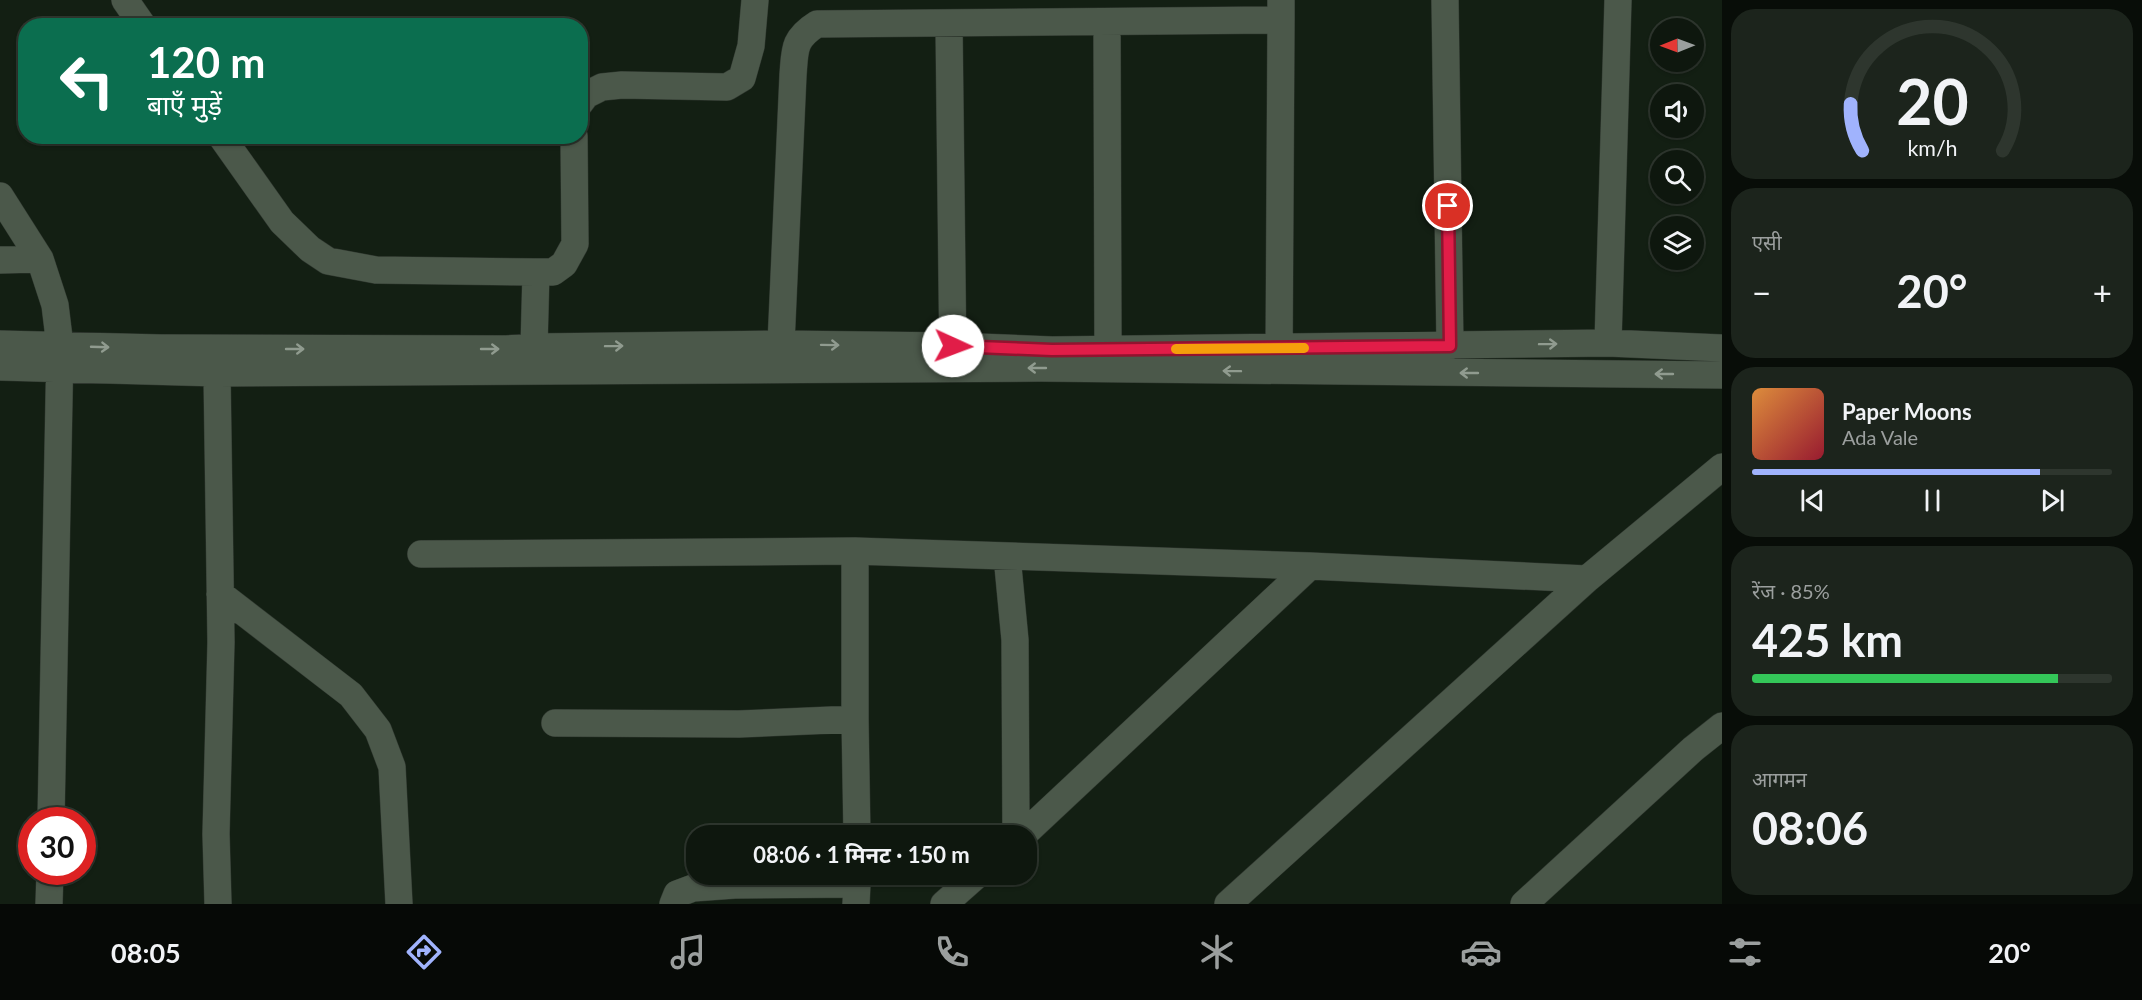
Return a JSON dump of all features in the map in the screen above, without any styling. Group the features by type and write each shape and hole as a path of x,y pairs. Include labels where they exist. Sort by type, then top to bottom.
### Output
{"street":[{"path":"126,0 138,18"},
{"path":"588,94 602,87 622,85 728,87 742,78 751,46 755,0"},
{"path":"1445,0 1450,346"},
{"path":"1608,343 1618,0"},
{"path":"781,344 795,48 803,33 817,24 1107,23 1281,10 1280,360"},
{"path":"1107,23 1108,349"},
{"path":"949,24 953,357"},
{"path":"227,144 282,222 310,249 328,261 376,270 536,272 553,272 564,264 575,244 574,144"},
{"path":"0,196 40,259 55,305 60,357 51,807"},
{"path":"0,260 40,259"},
{"path":"536,272 547,355"},
{"path":"0,344 60,357 217,373 781,344 953,357 1052,350 1108,349 1280,360 1450,346 1608,343 1722,348"},
{"path":"0,367 60,357 205,349 506,349 547,355 1280,360 1722,375"},
{"path":"217,373 221,642 216,834 218,904"},
{"path":"1228,904 1587,579 1722,467"},
{"path":"421,554 855,551 1587,579"},
{"path":"855,551 856,825"},
{"path":"1007,556 1015,640 1016,825"},
{"path":"1034,825 1310,567"},
{"path":"220,594 351,695 378,730 392,767 399,904"},
{"path":"555,723 739,724 855,719"},
{"path":"1524,904 1693,749 1722,726"},
{"path":"49,904 50,885"},
{"path":"674,904 677,894 693,888 735,885 857,888"},
{"path":"944,904 966,885"}],"slow traffic":[{"path":"1176,349 1304,348"}],"route":[{"path":"953,346 1052,350 1450,346 1448,206"}]}
